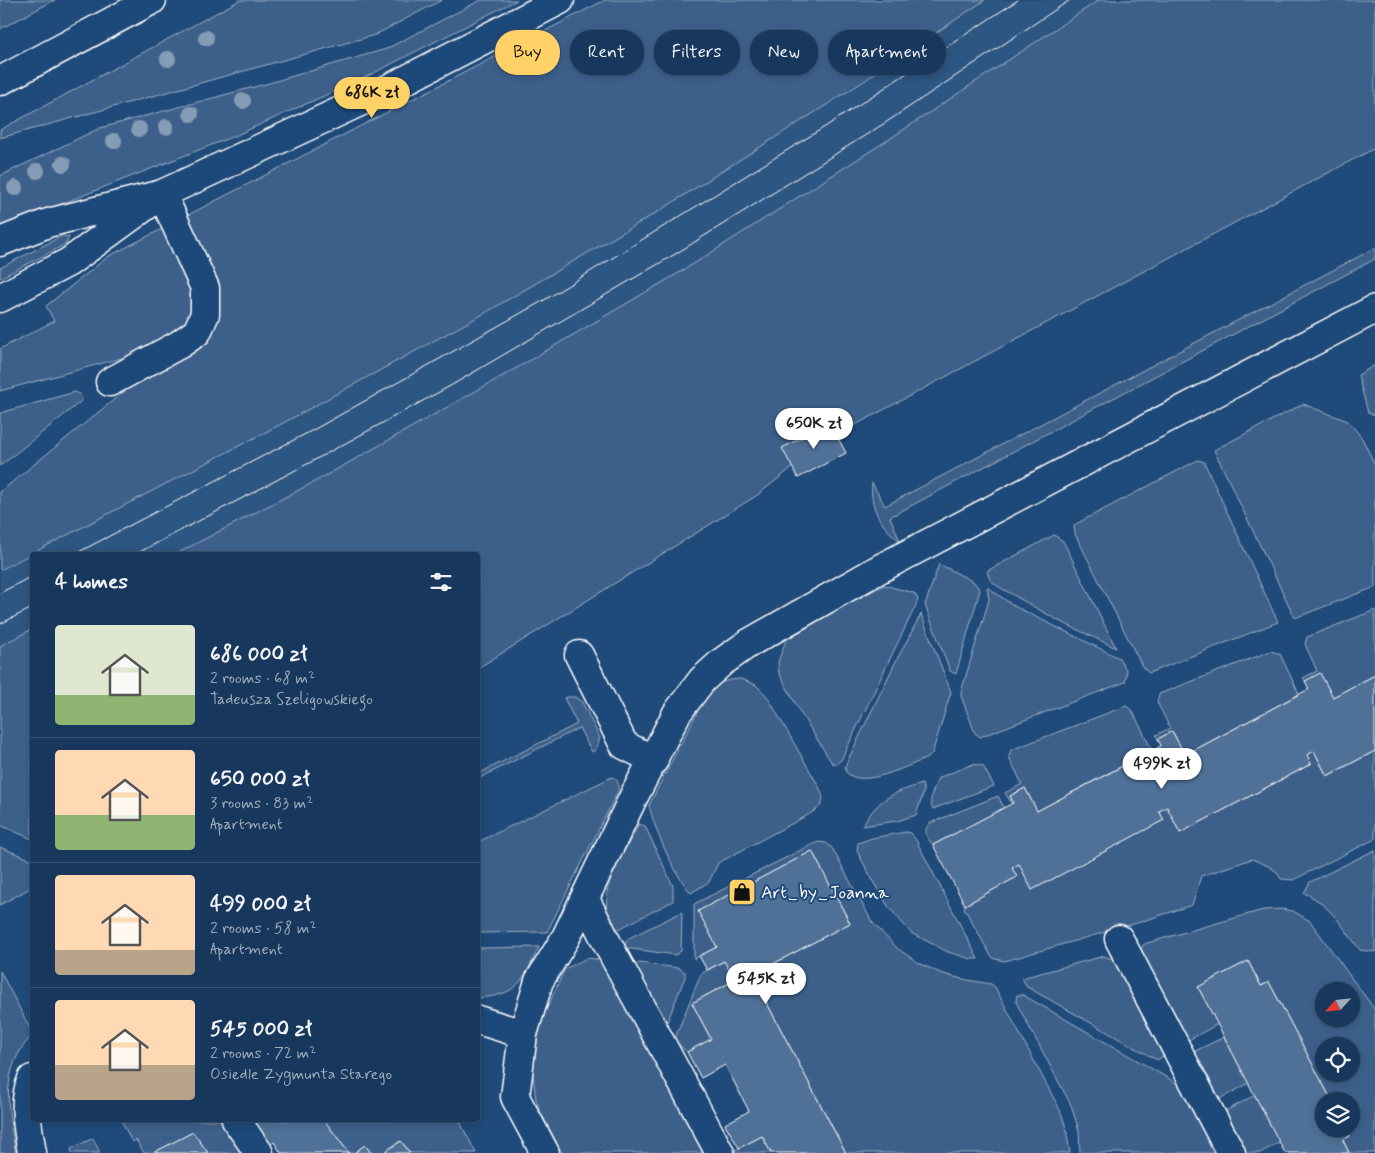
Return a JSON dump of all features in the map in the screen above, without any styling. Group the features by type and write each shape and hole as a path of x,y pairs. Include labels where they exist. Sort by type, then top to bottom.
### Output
{"street":[{"path":"0,81 152,0"},
{"path":"0,242 48,223 162,194 392,86 560,0"},
{"path":"0,298 70,262 162,194"},
{"path":"110,382 180,344 197,332 205,314 205,288 162,194"},
{"path":"544,1153 515,1097 523,1034 539,981 566,937 634,796 677,713 702,680 722,662 749,643 882,568 1375,309"},
{"path":"579,655 624,745 654,760"},
{"path":"585,899 720,1153"},
{"path":"1118,939 1231,1153"},
{"path":"480,1021 523,1034"},
{"path":"30,1086 26,1100 26,1119 32,1153"},
{"path":"237,1122 259,1153"}],"shaded area":[{"path":"0,0 55,0 0,29"},
{"path":"240,0 442,0 375,35 0,138 0,130"},
{"path":"481,0 517,0 362,79 237,135 0,228 0,176 100,128 269,83 386,49"},
{"path":"605,0 985,0 940,30 828,30 828,75 873,75 656,213 485,313 285,422 35,552 30,552 30,554 0,570 0,492 148,372 204,336 187,225 188,215 495,57 495,75 560,75 560,30 547,30"},
{"path":"985,0 1099,0 894,136 687,268 515,369 318,480 180,552 35,552 285,422 485,313 873,75 946,75 946,30 940,30"},
{"path":"1099,0 1375,0 1375,148 837,435 830,423 783,448 793,467 756,496 480,667 480,552 180,552 318,480 515,369 687,268 894,136"},
{"path":"162,229 169,237 195,291 195,310 189,324 140,353 0,391 0,349 54,321 46,306 109,256"},
{"path":"62,236 69,237 66,244 0,278 0,268"},
{"path":"1375,248 1375,259 890,517 900,541 887,529 878,516 872,500 872,483 885,506"},
{"path":"1375,365 1375,415 1368,413 1358,375"},
{"path":"75,392 80,394 82,399 79,403 0,466 0,413"},
{"path":"1303,404 1348,421 1362,438 1375,465 1375,587 1295,618 1214,450"},
{"path":"1198,460 1204,462 1278,622 1149,673 1143,668 1075,534 1074,525"},
{"path":"1054,535 1063,541 1116,648 1059,621 990,580 987,571"},
{"path":"30,554 30,630 0,646 0,570"},
{"path":"939,564 974,582 980,590 956,674 950,671 925,605"},
{"path":"884,585 914,593 918,599 917,603 841,760 836,764 832,763 800,712 779,673 778,662 786,640 836,610"},
{"path":"987,587 1014,606 1119,658 1127,671 1125,682 980,737 975,733 961,692 989,600"},
{"path":"1375,610 1375,675 1333,697 1305,681 1303,678 1317,671 1305,644 1307,637"},
{"path":"921,614 951,692 932,754 928,758 886,774 874,777 853,777 846,772 845,766"},
{"path":"30,630 30,838 0,825 0,646"},
{"path":"1271,651 1280,654 1299,694 1185,755 1172,731 1158,739 1156,735 1170,728 1157,702 1159,694"},
{"path":"741,679 756,685 767,696 818,785 823,800 817,809 808,815 718,863 709,882 691,893 678,875 666,851 655,826 649,805 705,699 721,683"},
{"path":"575,697 582,702 600,738 596,750 592,752 579,728 480,778 480,773 577,724 564,698"},
{"path":"1126,706 1132,710 1152,750 1037,811 1025,788 1010,796 1012,804 1005,793 1022,784 1009,757 1011,750"},
{"path":"1314,751 1327,776 1375,751 1375,839 1293,880 1281,879 1277,872 1252,859 1201,876 1192,905 1005,961 991,956 964,908 965,905 1017,877 1012,868 1019,864 1167,807 1180,833 1311,764 1307,755"},
{"path":"973,764 983,766 994,786 933,809 931,798 938,778"},
{"path":"612,777 618,783 618,791 547,932 480,933 480,841"},
{"path":"922,784 924,791 916,815 897,821 862,826 874,809 887,798 902,790"},
{"path":"998,796 1004,808 933,845 929,840 926,829 930,823"},
{"path":"639,824 645,826 673,886 673,901 619,929 614,926 608,915 606,902 608,888 615,868"},
{"path":"906,832 910,833 916,840 978,959 971,959 948,952 911,933 888,906 875,885 857,851 858,843 872,838"},
{"path":"819,842 826,843 832,848 872,922 898,949 919,963 940,973 991,984 995,987 1060,1110 1066,1127 1070,1153 846,1153 752,975 850,923 812,851 699,911 717,947 694,959 694,904"},
{"path":"0,847 30,859 30,888 0,905"},
{"path":"1375,850 1375,952 1360,950 1342,925 1328,910 1313,897 1304,893 1310,882"},
{"path":"1281,909 1293,911 1310,921 1355,982 1315,982 1315,1028 1360,1028 1360,989 1375,1010 1375,1153 1349,1153 1343,1140 1348,1137 1360,1137 1360,1092 1327,1092 1322,1082 1360,1082 1360,1037 1315,1037 1315,1069 1269,982 1261,986 1248,961 1198,987 1218,1024 1185,1042 1139,955 1143,945 1263,910"},
{"path":"682,912 681,951 676,955 625,948 629,938"},
{"path":"539,947 518,984 502,994 480,998 480,948"},
{"path":"1104,956 1115,960 1165,1055 1157,1060 1027,987 1022,978"},
{"path":"587,958 602,960 708,1153 562,1153 536,1100 532,1067 542,1019 565,969"},
{"path":"724,961 735,980 692,1003 711,1039 687,1052 674,1040 701,974"},
{"path":"639,963 679,968 685,972 685,977 666,1025 635,966"},
{"path":"0,971 30,1028 30,1038 15,1061 9,1090 10,1121 16,1153 0,1153"},
{"path":"1017,995 1023,995 1187,1089 1221,1153 1080,1153 1079,1131 1071,1105 1016,1002"},
{"path":"1224,1037 1249,1083 1216,1101 1191,1053"},
{"path":"1255,1095 1280,1142 1260,1153 1242,1153 1222,1113"},
{"path":"122,1122 222,1122 245,1153 208,1153 193,1132 153,1153 144,1153 136,1140 132,1142"},
{"path":"326,1122 460,1122 476,1153 410,1153 400,1141 383,1153 371,1153 365,1145 354,1153 349,1153"},
{"path":"762,1136 771,1153 732,1152"},
{"path":"93,1138 100,1153 72,1153 71,1149"}],"building":[{"path":"830,423 846,453 798,478 782,448"},
{"path":"1320,673 1333,697 1375,675 1375,751 1327,776 1314,751 1307,755 1311,764 1180,833 1167,807 1159,811 1164,820 1032,890 1019,864 1012,868 1017,877 965,905 933,845 1013,803 1010,796 1025,788 1037,811 1161,746 1158,739 1172,731 1185,755 1309,689 1305,681"},
{"path":"812,851 850,923 752,975 846,1153 771,1153 762,1136 739,1148 725,1124 749,1111 725,1065 701,1078 687,1052 711,1039 692,1003 735,980 724,961 707,970 699,956 717,947 698,911"},
{"path":"1248,961 1261,986 1269,982 1315,1069 1315,1082 1322,1082 1327,1092 1315,1092 1315,1137 1348,1137 1343,1140 1349,1153 1285,1153 1198,987"},
{"path":"258,1122 326,1122 349,1153 281,1153 274,1142 266,1147 252,1126"},
{"path":"193,1132 208,1153 153,1153"},
{"path":"401,1141 410,1153 383,1153"},
{"path":"365,1145 371,1153 354,1153"}],"tram line":[{"path":"79,552 315,429 546,299 828,125 1018,0"},
{"path":"140,552 452,385 677,253 885,123 1070,0"},
{"path":"0,593 30,577"},
{"path":"0,624 30,609"}],"place":[{"name":"Art_by_Joanna","path":"742,892"}]}
